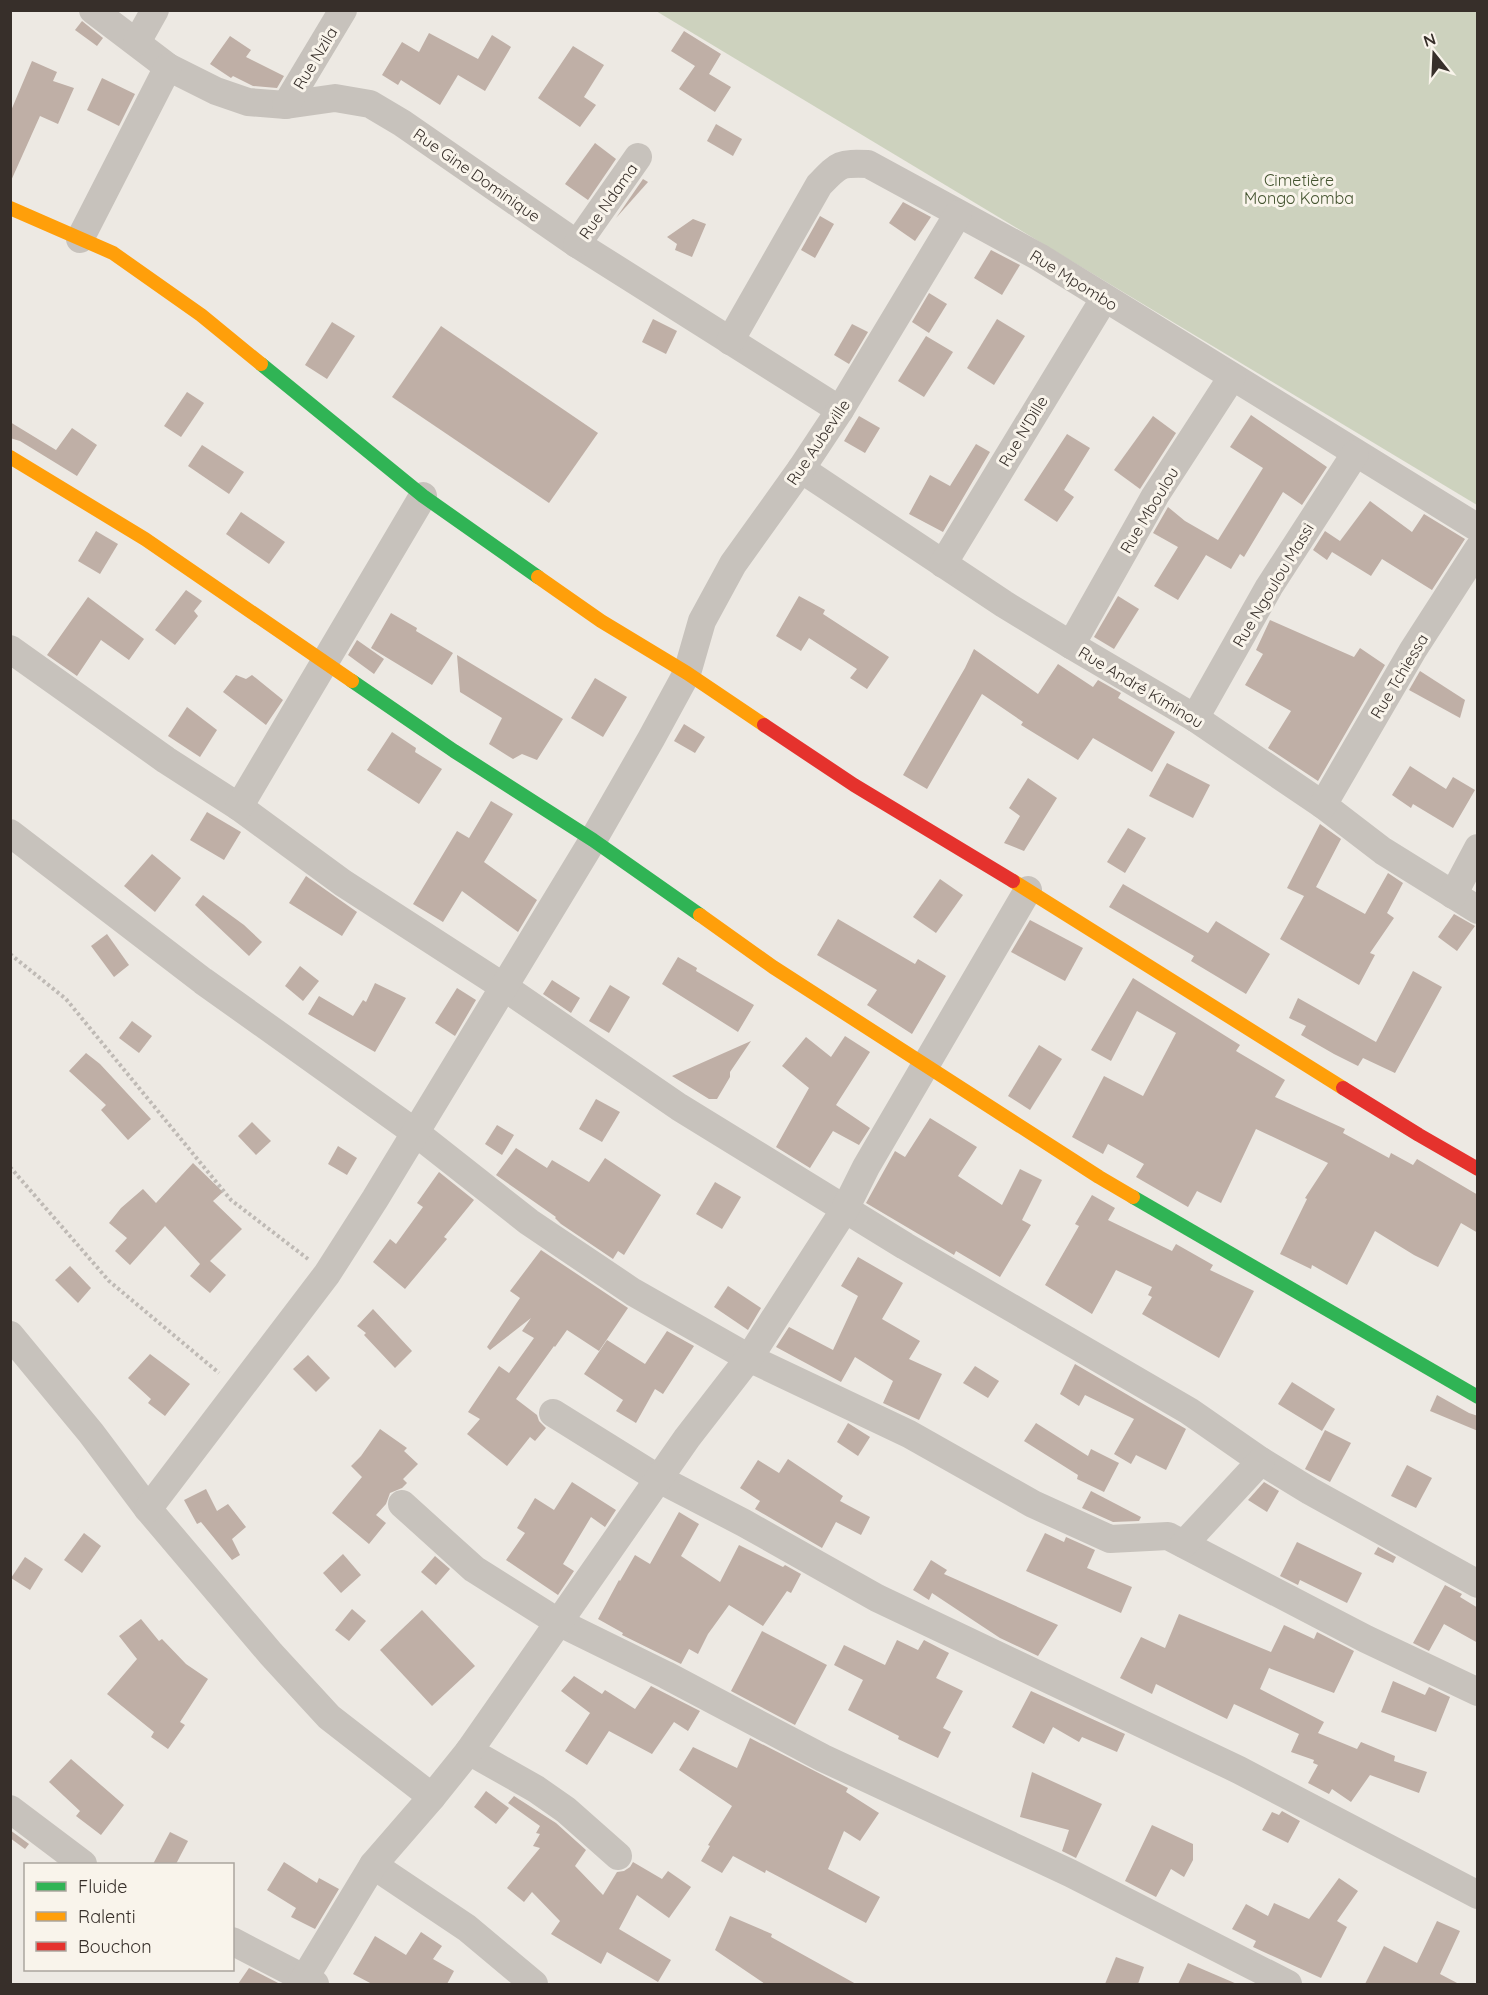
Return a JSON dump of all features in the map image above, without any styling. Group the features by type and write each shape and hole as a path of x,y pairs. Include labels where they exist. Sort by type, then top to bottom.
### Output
{"street":[{"name":"Rue Gine Dominique","path":"93,10 168,67 216,91 248,102 286,105 335,98 370,104 402,123 577,244 840,410"},
{"path":"137,42 155,10"},
{"name":"Rue Nzila","path":"286,105 343,10"},
{"path":"80,239 168,67"},
{"name":"Rue Ndama","path":"577,244 638,157"},
{"name":"Rue Mpombo","path":"730,341 819,185 837,166 847,163 868,164 1039,257 1478,528"},
{"path":"10,208 113,253 201,315 423,496 601,621 687,673 854,785 1028,890 1419,1135 1478,1169"},
{"name":"Rue Aubeville","path":"148,1509 327,1274 416,1133 593,840 687,673 702,621 728,574 840,410 958,214"},
{"name":"Rue N'Dille","path":"943,564 1104,298"},
{"name":"Rue Mboulou","path":"1071,645 1155,496 1232,377"},
{"name":"Rue Ngoulou Massi","path":"1194,718 1269,587 1355,454"},
{"path":"10,457 145,538 454,751 593,840 773,967 1099,1177 1478,1397"},
{"name":"Rue André Kiminou","path":"801,470 1071,645 1194,718 1323,805 1383,851 1478,910"},
{"path":"239,807 423,496"},
{"name":"Rue Tchiessa","path":"1323,805 1413,650 1478,549"},
{"path":"10,649 166,760 239,807 343,883 504,987 679,1107 845,1209 1189,1411 1261,1461 1310,1491 1478,1584"},
{"path":"10,833 203,981 334,1077 416,1133 529,1222 633,1292 749,1358 909,1434 1034,1504 1110,1539 1168,1536 1366,1639 1478,1692"},
{"path":"1453,895 1478,848"},
{"path":"234,1942 307,1982 373,1865 469,1751 687,1438 749,1358 845,1209 866,1167 1028,890"},
{"path":"10,1335 92,1433 148,1509 271,1654 329,1717 432,1797"},
{"path":"554,1413 659,1479 744,1523 877,1598 1239,1770 1478,1895"},
{"path":"1184,1544 1261,1461"},
{"path":"402,1504 474,1569 558,1622 666,1675 822,1758 1070,1873 1288,1984"},
{"path":"469,1751 536,1789 566,1810 618,1856"},
{"path":"15,1818 82,1863"},
{"path":"373,1865 467,1928 534,1984"}],"path":[{"path":"10,954 66,999 231,1200 327,1274"},
{"path":"10,1167 109,1281 240,1391"}],"green space":[{"name":"Cimetière Mongo Komba","path":"656,11 1477,11 1477,505"}],"building":[{"path":"82,21 103,38 97,46 75,30"},
{"path":"684,31 721,54 709,74 731,87 715,112 679,89 695,66 671,51"},
{"path":"429,33 478,59 492,35 511,47 485,91 458,75 440,105 401,80 398,85 382,75 402,42 419,52"},
{"path":"230,36 251,50 246,57 284,76 277,88 253,86 233,76 231,78 210,64"},
{"path":"573,46 604,65 584,97 596,105 580,127 538,98"},
{"path":"32,61 57,72 53,81 74,88 58,124 40,116 10,183 10,113"},
{"path":"102,78 135,94 119,126 87,110"},
{"path":"716,124 742,139 733,156 707,141"},
{"path":"595,143 616,159 588,200 565,184"},
{"path":"643,179 648,182 616,218"},
{"path":"903,202 931,217 915,241 889,223"},
{"path":"820,216 834,224 815,258 801,250"},
{"path":"693,219 706,224 692,257 675,250 677,244 667,237"},
{"path":"991,250 1020,265 1002,295 974,278"},
{"path":"929,293 947,304 929,333 912,322"},
{"path":"653,319 677,331 666,354 642,342"},
{"path":"997,319 1025,336 994,385 967,368"},
{"path":"332,322 355,336 327,379 305,365"},
{"path":"852,324 868,332 849,364 834,355"},
{"path":"441,326 598,433 549,503 392,397"},
{"path":"926,336 953,352 924,397 898,381"},
{"path":"187,392 204,403 181,437 164,426"},
{"path":"1251,415 1327,467 1302,505 1283,492 1244,557 1240,554 1231,569 1206,555 1178,600 1154,586 1178,547 1153,533 1168,507 1185,521 1218,540 1263,468 1230,447"},
{"path":"859,416 880,428 865,453 844,441"},
{"path":"1153,416 1176,433 1140,489 1114,470"},
{"path":"10,422 56,450 72,428 97,445 77,476 20,441 10,438"},
{"path":"1067,434 1090,448 1064,490 1074,497 1057,522 1024,500"},
{"path":"976,444 990,452 943,532 909,514 930,475 950,486"},
{"path":"202,445 244,472 229,494 188,466"},
{"path":"1370,501 1412,532 1424,514 1465,539 1432,590 1382,559 1371,576 1332,552 1327,560 1313,550 1325,531 1340,541"},
{"path":"241,512 285,542 269,564 226,534"},
{"path":"96,531 118,544 100,574 78,561"},
{"path":"186,590 202,601 194,611 198,616 175,645 155,630"},
{"path":"799,596 825,610 823,614 889,657 867,689 850,678 857,669 809,638 801,651 776,636"},
{"path":"1118,596 1139,609 1114,649 1094,637"},
{"path":"88,597 144,639 129,660 101,640 77,676 47,655"},
{"path":"391,613 453,653 432,685 371,648"},
{"path":"1270,620 1354,657 1360,648 1385,665 1318,781 1268,748 1291,711 1245,685 1263,654 1256,650"},
{"path":"357,640 384,659 374,674 348,655"},
{"path":"974,649 1038,694 1058,664 1093,687 1098,680 1121,693 1118,698 1175,732 1152,772 1093,738 1078,760 1021,725 1023,722 982,694 927,789 903,775"},
{"path":"457,655 563,719 537,760 522,754 513,759 489,744 502,718 460,692"},
{"path":"1420,671 1465,700 1460,718 1409,690"},
{"path":"236,675 246,679 252,675 283,700 266,725 223,692"},
{"path":"595,678 627,697 603,737 571,718"},
{"path":"187,707 217,730 200,757 168,736"},
{"path":"684,724 705,737 695,753 674,741"},
{"path":"392,732 416,748 415,752 442,769 419,804 367,770"},
{"path":"1167,763 1210,785 1193,818 1149,796"},
{"path":"1410,766 1446,789 1453,777 1475,790 1453,828 1413,804 1411,808 1392,795"},
{"path":"1028,778 1057,798 1024,851 1004,843 1020,816 1009,808"},
{"path":"491,801 513,814 484,862 537,900 518,932 462,891 443,922 413,904 457,831 469,838"},
{"path":"207,812 241,832 224,860 190,840"},
{"path":"1320,824 1341,839 1316,887 1365,914 1388,873 1403,883 1387,913 1394,918 1370,953 1375,955 1359,985 1280,939 1304,896 1287,888"},
{"path":"1128,828 1146,838 1125,873 1107,862"},
{"path":"152,854 181,878 155,912 124,886"},
{"path":"306,876 357,912 342,936 289,903"},
{"path":"940,879 963,895 936,933 913,917"},
{"path":"1123,884 1208,933 1216,921 1270,954 1246,994 1191,961 1194,956 1109,907"},
{"path":"203,895 244,925 262,942 249,956 195,905"},
{"path":"1454,914 1475,926 1457,951 1438,937"},
{"path":"838,919 915,964 918,959 946,976 912,1034 867,1005 877,990 817,955"},
{"path":"1030,920 1083,948 1065,981 1011,952"},
{"path":"107,934 129,965 114,977 91,946"},
{"path":"678,957 697,968 696,971 754,1005 738,1032 662,984"},
{"path":"300,966 319,981 303,1001 285,986"},
{"path":"1413,971 1442,987 1395,1073 1363,1058 1358,1066 1334,1054 1301,1035 1306,1026 1289,1018 1298,998 1376,1042"},
{"path":"1133,978 1240,1045 1236,1051 1285,1080 1275,1097 1345,1129 1343,1133 1389,1158 1391,1153 1413,1165 1417,1159 1478,1195 1478,1233 1461,1223 1438,1267 1375,1231 1347,1285 1312,1265 1311,1269 1280,1254 1307,1199 1305,1198 1328,1163 1256,1129 1221,1203 1197,1191 1188,1207 1136,1177 1144,1164 1108,1144 1103,1154 1072,1137 1104,1076 1143,1096 1176,1033 1137,1011 1111,1061 1091,1050"},
{"path":"552,980 580,998 571,1013 543,994"},
{"path":"375,983 406,998 375,1052 308,1014 319,996 353,1016 363,1000 366,1002"},
{"path":"610,985 630,997 609,1033 589,1021"},
{"path":"457,988 476,1000 455,1036 435,1023"},
{"path":"132,1021 152,1036 139,1053 119,1038"},
{"path":"845,1036 870,1052 836,1105 870,1128 859,1145 833,1131 810,1168 776,1147 809,1088 782,1066 806,1037 831,1057"},
{"path":"751,1041 730,1072 730,1077 717,1099 709,1099 672,1076"},
{"path":"1039,1045 1062,1059 1030,1110 1008,1096"},
{"path":"86,1053 100,1064 151,1119 128,1140 101,1110 106,1105 69,1071"},
{"path":"596,1099 620,1112 602,1142 579,1129"},
{"path":"930,1118 977,1147 958,1176 1002,1205 1020,1169 1042,1180 1022,1220 1031,1225 1000,1277 956,1251 954,1255 866,1203 895,1151 905,1157"},
{"path":"252,1122 271,1141 256,1155 238,1136"},
{"path":"497,1125 514,1135 502,1155 485,1144"},
{"path":"338,1146 357,1158 347,1175 328,1164"},
{"path":"516,1148 547,1168 552,1160 589,1182 605,1158 661,1195 624,1255 618,1251 613,1259 561,1224 556,1217 496,1175"},
{"path":"193,1163 223,1192 213,1201 242,1229 210,1261 226,1275 210,1293 190,1276 200,1264 165,1226 130,1265 115,1251 127,1238 109,1223 121,1208 143,1189 156,1203"},
{"path":"439,1172 474,1200 444,1237 447,1239 405,1289 373,1262 390,1239 396,1244 423,1207 417,1203"},
{"path":"715,1182 741,1197 722,1229 696,1214"},
{"path":"1092,1195 1115,1208 1108,1220 1172,1251 1176,1244 1213,1265 1210,1270 1254,1291 1219,1358 1142,1314 1152,1297 1148,1295 1152,1287 1116,1270 1092,1314 1045,1285 1079,1226 1075,1224"},
{"path":"541,1250 628,1308 599,1351 567,1330 554,1346 516,1399 537,1415 546,1428 535,1441 530,1437 507,1466 467,1434 480,1419 468,1412 499,1366 509,1373 534,1338 522,1331 531,1318 490,1350 487,1347 520,1298 510,1291"},
{"path":"858,1257 903,1283 882,1319 920,1341 909,1359 942,1374 919,1420 883,1403 893,1381 855,1357 841,1382 776,1347 789,1327 833,1350 858,1296 841,1286"},
{"path":"70,1266 91,1288 78,1303 55,1280"},
{"path":"728,1286 761,1308 748,1330 714,1307"},
{"path":"373,1309 412,1351 395,1368 364,1335 366,1333 357,1326"},
{"path":"667,1331 694,1346 663,1394 655,1389 636,1423 616,1411 623,1400 584,1374 607,1340 645,1364"},
{"path":"150,1354 190,1384 165,1416 148,1403 151,1399 128,1378"},
{"path":"308,1355 330,1378 316,1392 293,1369"},
{"path":"1075,1364 1186,1429 1166,1470 1136,1455 1131,1464 1114,1454 1134,1419 1085,1395 1079,1406 1060,1394"},
{"path":"975,1366 999,1381 988,1398 963,1383"},
{"path":"1292,1382 1335,1409 1322,1431 1278,1404"},
{"path":"1437,1395 1478,1416 1478,1431 1430,1411"},
{"path":"848,1423 870,1437 858,1456 837,1442"},
{"path":"1036,1423 1088,1456 1091,1449 1119,1463 1104,1492 1077,1479 1078,1475 1024,1441"},
{"path":"380,1429 407,1448 404,1451 418,1464 403,1479 407,1483 390,1493 386,1504 376,1515 386,1523 369,1544 332,1513 362,1477 351,1466"},
{"path":"1325,1430 1351,1443 1330,1482 1305,1469"},
{"path":"788,1459 843,1496 840,1501 870,1517 861,1535 836,1522 822,1548 755,1509 760,1501 740,1488 758,1460 779,1473"},
{"path":"1407,1465 1432,1478 1416,1508 1391,1496"},
{"path":"572,1482 616,1510 605,1527 591,1517 563,1564 574,1571 558,1595 506,1560 525,1533 517,1528 535,1498 554,1510"},
{"path":"1264,1482 1279,1491 1267,1512 1248,1500"},
{"path":"206,1489 217,1511 228,1504 246,1527 232,1539 240,1555 232,1560 201,1522 197,1524 184,1500"},
{"path":"1091,1491 1141,1517 1139,1521 1113,1522 1082,1508"},
{"path":"679,1512 699,1524 681,1556 720,1582 739,1545 801,1574 791,1593 787,1591 763,1626 729,1605 708,1634 698,1654 689,1649 681,1664 622,1635 623,1633 598,1619 635,1555 650,1564"},
{"path":"84,1533 101,1546 82,1573 64,1560"},
{"path":"1045,1533 1064,1542 1066,1537 1095,1550 1087,1568 1132,1587 1121,1613 1026,1571"},
{"path":"1297,1542 1362,1573 1347,1603 1300,1580 1298,1585 1280,1576"},
{"path":"1378,1547 1396,1557 1393,1563 1374,1554"},
{"path":"343,1554 361,1575 341,1593 323,1573"},
{"path":"435,1556 450,1569 436,1585 421,1572"},
{"path":"25,1557 43,1569 30,1590 11,1578"},
{"path":"931,1560 947,1570 944,1574 1058,1625 1038,1656 1000,1638 932,1593 929,1600 913,1590"},
{"path":"1445,1585 1462,1594 1460,1597 1478,1608 1478,1643 1444,1624 1429,1651 1413,1643"},
{"path":"352,1609 366,1621 349,1641 335,1630"},
{"path":"422,1610 475,1666 432,1706 380,1650"},
{"path":"1179,1614 1271,1652 1284,1625 1314,1639 1317,1632 1354,1651 1334,1693 1269,1668 1260,1689 1324,1722 1318,1733 1357,1749 1361,1742 1395,1756 1394,1761 1427,1772 1419,1793 1370,1775 1351,1802 1332,1789 1329,1794 1308,1783 1318,1765 1313,1763 1314,1760 1291,1752 1299,1734 1234,1704 1227,1719 1156,1684 1152,1694 1120,1678 1141,1637 1165,1648"},
{"path":"141,1619 159,1641 162,1639 186,1664 208,1679 180,1722 185,1725 168,1749 151,1737 154,1732 107,1694 137,1659 119,1636"},
{"path":"762,1631 827,1665 795,1725 731,1691"},
{"path":"897,1640 918,1650 924,1640 949,1653 936,1678 963,1691 943,1728 951,1732 938,1758 898,1739 899,1736 848,1710 863,1680 834,1665 844,1645 885,1665"},
{"path":"574,1676 602,1694 605,1690 635,1709 651,1686 700,1711 688,1731 674,1722 652,1754 609,1731 587,1765 565,1751 590,1713 561,1691"},
{"path":"1393,1681 1425,1695 1429,1687 1450,1697 1436,1732 1381,1712"},
{"path":"1031,1691 1125,1734 1117,1752 1082,1737 1079,1742 1053,1727 1044,1744 1012,1727"},
{"path":"750,1738 848,1788 846,1792 879,1813 860,1841 844,1831 828,1869 880,1897 866,1923 766,1870 765,1873 733,1856 722,1873 701,1861 732,1806 679,1770 693,1747 737,1768"},
{"path":"71,1759 124,1805 101,1835 76,1816 80,1811 49,1782"},
{"path":"1032,1772 1102,1804 1076,1858 1062,1851 1069,1830 1020,1817"},
{"path":"486,1791 509,1808 496,1824 474,1807"},
{"path":"514,1796 556,1823 586,1850 575,1866 603,1895 617,1872 624,1871 633,1862 662,1879 668,1871 691,1887 669,1918 637,1895 619,1929 671,1960 658,1982 607,1952 601,1964 551,1934 560,1921 532,1892 524,1902 507,1888 540,1848 533,1846 540,1834 536,1833 540,1826 508,1803"},
{"path":"1282,1811 1300,1821 1288,1843 1262,1830 1272,1812 1279,1815"},
{"path":"1152,1825 1193,1844 1193,1860 1184,1877 1171,1869 1156,1897 1125,1881"},
{"path":"10,1830 29,1844 25,1849 10,1838"},
{"path":"170,1832 188,1841 177,1863 154,1863"},
{"path":"284,1862 317,1883 319,1878 339,1889 315,1929 291,1917 296,1908 267,1890"},
{"path":"1339,1878 1358,1891 1337,1921 1347,1927 1321,1978 1253,1947 1256,1941 1232,1929 1246,1904 1268,1916 1274,1903 1309,1919"},
{"path":"730,1916 772,1934 771,1937 856,1984 765,1984 715,1950"},
{"path":"1437,1921 1460,1931 1440,1974 1459,1984 1365,1984 1384,1946 1417,1963"},
{"path":"421,1932 442,1946 433,1959 454,1971 447,1984 372,1984 353,1974 375,1936 406,1955"},
{"path":"1116,1957 1144,1967 1138,1984 1105,1984"},
{"path":"1188,1963 1237,1984 1178,1984"},
{"path":"249,1968 280,1984 238,1984"}],"traffic: fast":[{"path":"261,364 423,496 538,577"},
{"path":"352,681 454,751 593,840 700,915"},
{"path":"1133,1197 1478,1397"}],"traffic: slow":[{"path":"10,208 113,253 201,315 261,364"},
{"path":"10,457 145,539 352,681"},
{"path":"538,577 601,621 687,673 764,725"},
{"path":"1013,881 1343,1088"},
{"path":"700,915 773,967 1133,1197"}],"traffic: jam":[{"path":"764,725 854,785 1013,881"},
{"path":"1343,1088 1478,1169"}]}
